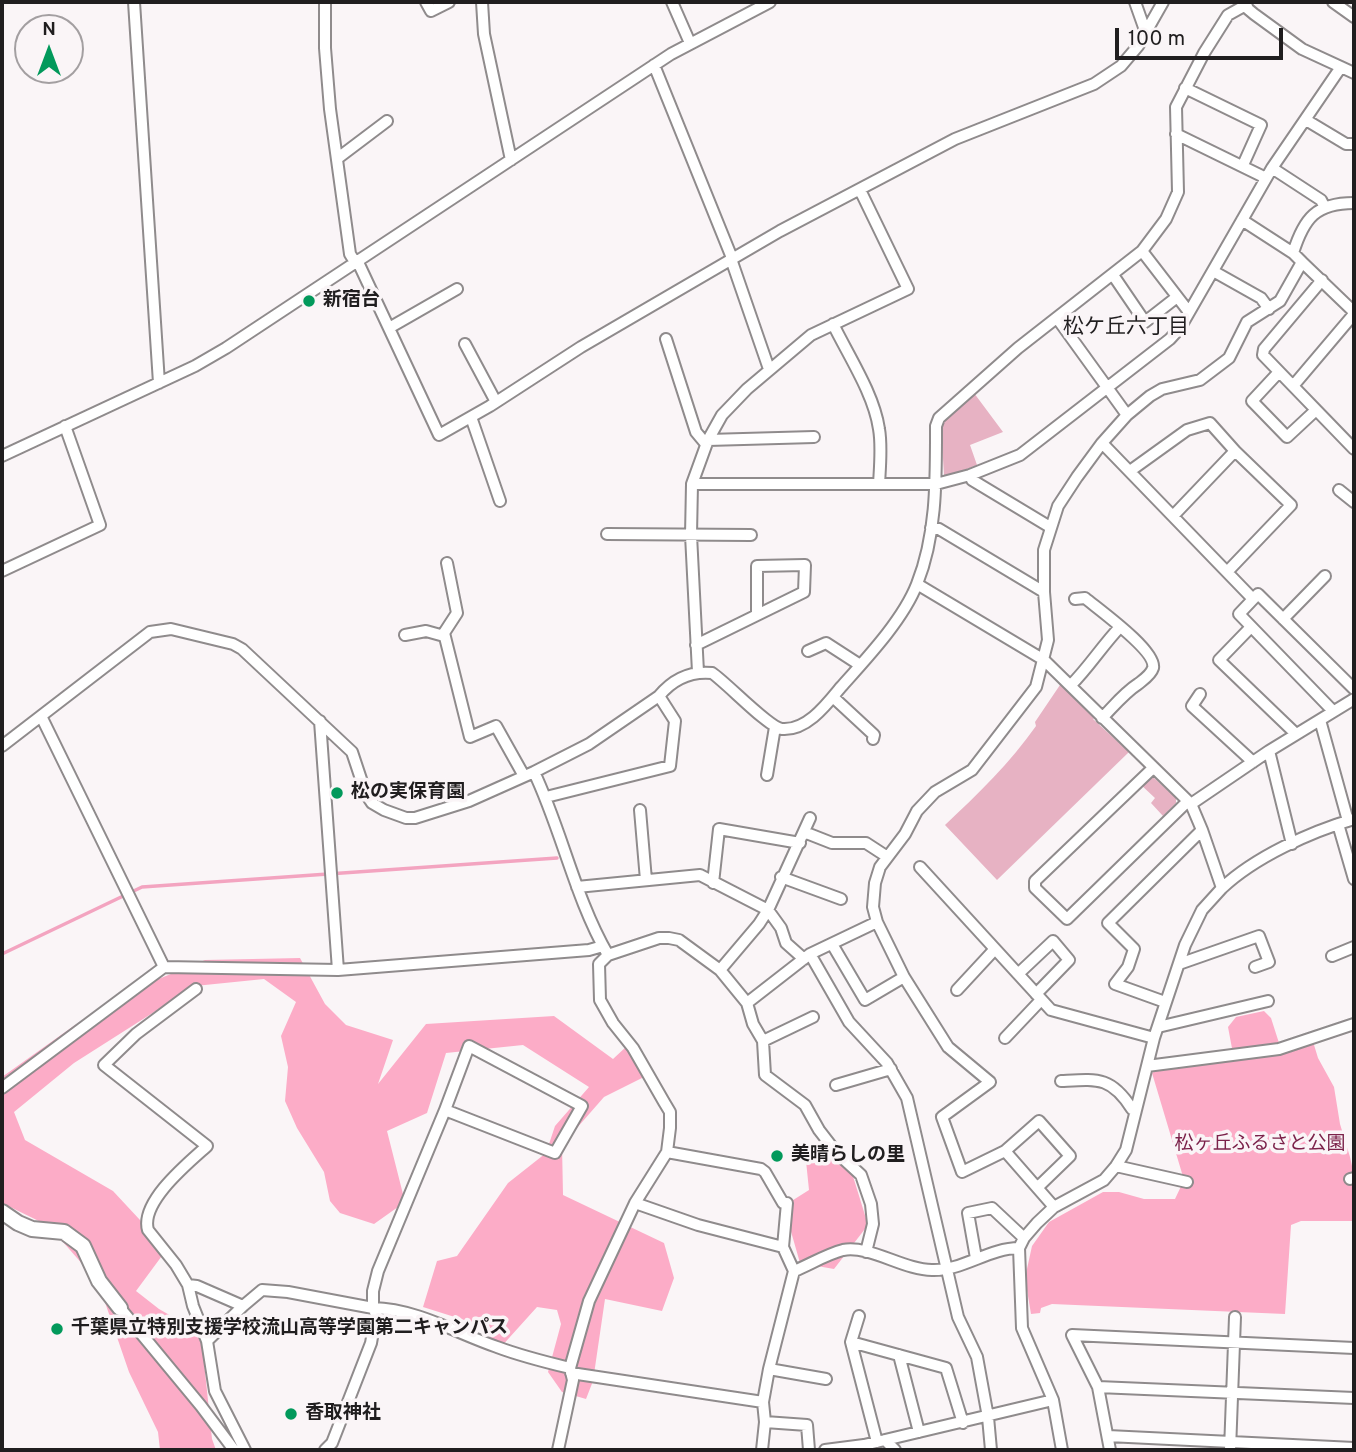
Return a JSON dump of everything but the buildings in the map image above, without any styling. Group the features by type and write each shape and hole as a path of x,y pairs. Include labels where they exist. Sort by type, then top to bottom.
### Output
{"street":[{"path":"134,2 159,383"},
{"path":"325,2 330,109 350,254 389,328 439,435 732,258 955,139 1094,84 1121,66 1146,33 1163,2"},
{"path":"426,2 431,11 449,2"},
{"path":"482,2 484,34 511,160"},
{"path":"672,2 690,43"},
{"path":"2,456 195,366 654,65 690,43 771,2"},
{"path":"1135,2 1146,33"},
{"path":"1333,2 1354,17"},
{"path":"2,746 150,632 171,629 233,644 242,649 352,752 361,782 372,803 406,818 415,818 469,801 589,744 687,674 712,673 775,727 792,729 804,725 833,697 885,635 917,584 931,528 936,484 936,426 939,418 1017,348 1142,251 1166,219 1178,192 1176,107 1228,15 1246,3 1254,14 1302,49 1354,73"},
{"path":"654,65 732,258 769,369"},
{"path":"692,484 936,484 970,475 1020,455 1170,339 1189,312 1269,173 1341,67"},
{"path":"1185,88 1261,125 1243,166"},
{"path":"1306,120 1346,144 1354,144"},
{"path":"338,158 387,121"},
{"path":"1176,134 1243,166 1269,173 1321,200 1324,206"},
{"path":"698,672 691,535 692,484 707,442 722,415 769,369 811,335 908,289 860,190"},
{"path":"1293,253 1302,227 1324,206 1354,203"},
{"path":"1242,219 1293,253 1354,313 1293,386"},
{"path":"1142,251 1189,312"},
{"path":"1038,1187 1070,1156 1039,1121 1005,1151 962,1171 942,1117 990,1082 948,1047 904,977 877,922 873,907 874,883 886,856 905,834 918,811 935,792 962,778 979,762 1036,687 1048,640 1044,551 1058,506 1102,443 1127,415 1162,389 1200,380 1229,358 1247,322 1284,296 1302,262"},
{"path":"1213,271 1261,298 1269,309"},
{"path":"1113,275 1145,322 1177,297"},
{"path":"1322,280 1264,349 1263,355 1316,410 1352,441"},
{"path":"389,328 457,289"},
{"path":"1056,318 1127,415"},
{"path":"833,324 872,403 878,422 879,484"},
{"path":"666,339 696,432 707,442 814,437"},
{"path":"465,344 496,402"},
{"path":"1279,372 1252,401 1287,437 1316,410"},
{"path":"471,417 500,501"},
{"path":"1130,471 1187,430 1210,423 1291,505 1227,572"},
{"path":"2,571 100,526 65,426"},
{"path":"1102,443 1253,599"},
{"path":"1173,516 1235,451"},
{"path":"970,475 972,480 1050,527"},
{"path":"1339,489 1354,502"},
{"path":"931,528 940,529 1044,592"},
{"path":"607,534 751,535"},
{"path":"447,563 457,614 444,636 470,737 496,726 546,797 577,887 605,951 599,964 600,1000 613,1023 633,1048 670,1112 667,1152 635,1203 589,1301 570,1371 573,1380 558,1450"},
{"path":"696,645 804,592 804,565 757,566 757,614"},
{"path":"1283,618 1325,576"},
{"path":"917,584 1044,660 1071,685 1189,803 1202,830 1222,888"},
{"path":"1333,711 1238,614 1258,594 1354,689"},
{"path":"1075,599 1085,598 1120,626 1147,653 1153,664 1152,670 1102,718"},
{"path":"1071,685 1091,666 1103,644 1120,626"},
{"path":"1251,628 1219,660 1296,734"},
{"path":"405,635 426,631 444,636"},
{"path":"808,651 826,643 860,665"},
{"path":"1200,694 1192,706 1253,762"},
{"path":"546,797 670,766 675,720 659,695"},
{"path":"833,697 874,735 873,739"},
{"path":"1153,768 1035,881 1035,888 1067,919 1189,803 1354,699"},
{"path":"41,716 164,967"},
{"path":"320,720 338,970"},
{"path":"1320,720 1347,821 1354,879"},
{"path":"767,775 775,727"},
{"path":"1269,751 1292,844"},
{"path":"640,810 646,880"},
{"path":"720,970 768,910 810,818"},
{"path":"794,1271 844,1250 866,1252 930,1270 948,1269 1022,1243 1054,1207 1104,1180 1126,1150 1165,1002 1202,909 1240,871 1292,844 1347,821"},
{"path":"713,883 719,829 800,843"},
{"path":"1165,1002 1115,984 1128,967 1134,949 1108,923 1202,830"},
{"path":"804,832 832,843 866,843 886,856"},
{"path":"920,867 1051,1010 1156,1032 1268,1000"},
{"path":"577,887 700,875 768,910 781,928 786,943 807,956 849,1022 891,1069 907,1098 958,1317 977,1357 988,1417 990,1450"},
{"path":"781,877 841,899"},
{"path":"747,1003 807,956 877,922"},
{"path":"1179,964 1259,936 1269,962 1255,967"},
{"path":"2,1088 164,967 338,970 589,950 605,951 659,939 680,940 720,970 747,1003 753,1024 763,1041 765,1076 800,1100 836,1152 861,1175 871,1204 873,1224 866,1252"},
{"path":"1005,1038 1069,960 1054,941 1018,974"},
{"path":"832,944 864,1000 904,977"},
{"path":"1332,956 1354,947"},
{"path":"957,990 995,949"},
{"path":"196,989 136,1034 104,1065 207,1146 167,1185 151,1205 147,1217 148,1230 188,1285 192,1306 207,1341 215,1391 245,1450"},
{"path":"763,1041 813,1017"},
{"path":"1147,1066 1279,1049 1354,1024"},
{"path":"325,1450 332,1443 371,1343 376,1314 373,1308 373,1291 378,1271 469,1046 583,1106 555,1153 445,1110"},
{"path":"836,1085 891,1069"},
{"path":"1061,1081 1101,1080 1114,1086 1132,1109 1136,1110"},
{"path":"1005,1151 1054,1207"},
{"path":"667,1152 761,1169 783,1203 787,1203 783,1247 794,1271 763,1402 765,1422 762,1450"},
{"path":"1116,1167 1187,1182"},
{"path":"635,1203 698,1225 783,1247"},
{"path":"976,1258 968,1213 992,1208 1022,1243 1022,1328 1053,1401 1062,1450"},
{"path":"2,1212 32,1229 64,1232 83,1246 99,1281 234,1450"},
{"path":"188,1285 243,1307"},
{"path":"207,1341 262,1290 288,1292 386,1308 429,1320 494,1347 570,1371 763,1402"},
{"path":"859,1316 851,1342 881,1441 895,1450"},
{"path":"1230,1446 1236,1317"},
{"path":"1110,1450 1098,1387 1072,1335 1354,1348"},
{"path":"851,1342 946,1368 963,1423"},
{"path":"900,1355 919,1432"},
{"path":"769,1369 826,1379"},
{"path":"1098,1387 1354,1398"},
{"path":"825,1450 881,1441 1053,1401"},
{"path":"765,1422 807,1425 808,1450"},
{"path":"1108,1436 1230,1446 1354,1448"}],"shaded area":[{"path":"974,393 1003,432 970,445 977,465 947,477 944,475 941,426 952,412"},
{"path":"1062,682 1096,717 1093,719 1129,752 997,880 945,825 1015,753 1036,726 1035,722"},
{"path":"1152,776 1176,798 1176,803 1163,816 1151,803 1155,798 1140,784"}],"green space":[{"path":"300,958 325,1004 346,1025 393,1040 378,1084 426,1024 554,1016 613,1059 627,1046 646,1076 604,1097 562,1145 563,1195 664,1243 674,1278 662,1311 605,1299 593,1381 586,1399 562,1392 548,1372 561,1324 557,1310 537,1307 500,1348 480,1325 423,1307 437,1261 457,1256 508,1183 546,1153 555,1126 589,1087 523,1045 446,1053 427,1113 387,1131 405,1202 374,1224 340,1213 330,1201 324,1172 297,1128 285,1101 288,1067 281,1036 296,1002 264,979 195,986 74,1063 14,1112 25,1140 113,1191 167,1249 136,1291 159,1309 201,1333 212,1439 216,1450 160,1450 158,1432 129,1372 98,1282 49,1226 2,1203 2,1077 75,1025 144,985 205,960"},
{"name":"松ヶ丘ふるさと公園","path":"1264,1011 1271,1018 1279,1043 1311,1035 1318,1058 1334,1087 1340,1124 1354,1175 1354,1221 1301,1221 1291,1225 1285,1314 1052,1304 1041,1308 1040,1313 1031,1314 1025,1278 1032,1246 1049,1222 1103,1192 1119,1192 1144,1199 1175,1199 1184,1180 1152,1073 1159,1069 1234,1059 1228,1027 1236,1017"},
{"path":"823,1144 852,1173 868,1225 834,1269 800,1263 790,1228 790,1202 809,1190 807,1146"}],"waterway":[{"path":"2,954 142,887 557,858"}],"place":[{"name":"新宿台","path":"309,301"},
{"name":"松の実保育園","path":"337,793"},
{"name":"美晴らしの里","path":"777,1156"},
{"name":"千葉県立特別支援学校流山高等学園第二キャンパス","path":"57,1329"},
{"name":"香取神社","path":"291,1414"}],"district":[{"name":"松ケ丘六丁目","path":"1126,329"}]}
